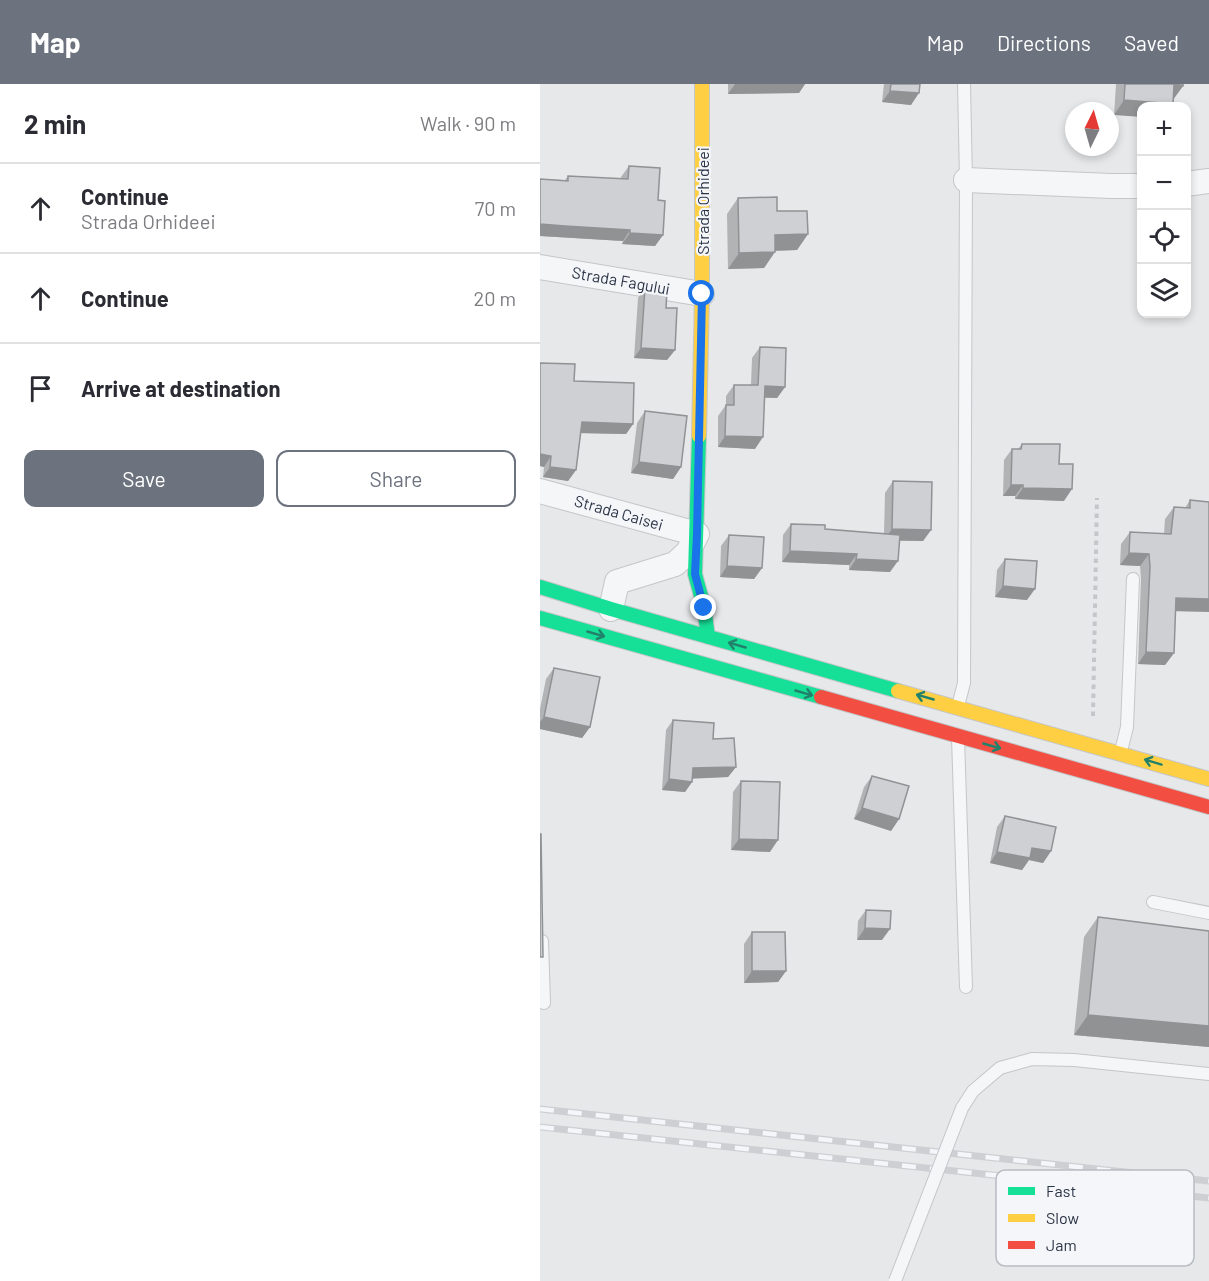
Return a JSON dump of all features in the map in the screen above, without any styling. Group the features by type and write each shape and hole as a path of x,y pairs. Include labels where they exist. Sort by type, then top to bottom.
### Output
{"main road":[{"name":"Strada Orhideei","path":"702,84 702,294 695,574 704,608 708,636"},
{"path":"540,587 1209,778"},
{"path":"540,618 1128,784 1204,812"}],"street":[{"path":"966,180 1137,186"},
{"path":"1191,184 1209,182"},
{"name":"Strada Fagului","path":"540,267 702,294"},
{"name":"Strada Caisei","path":"540,490 697,534"},
{"path":"611,609 617,582 675,564 688,552 697,534"}],"lane":[{"path":"958,707 963,683 966,180 964,84"},
{"path":"1120,752 1127,727 1133,579"},
{"path":"958,736 966,987"},
{"path":"1153,902 1209,913"},
{"path":"542,933 544,1003"},
{"path":"894,1281 962,1108 973,1091 1000,1068 1032,1059 1074,1059 1209,1074"}],"path":[{"path":"1087,743 1093,719 1097,498"}],"building":[{"path":"891,84 920,84 919,93 890,91"},
{"path":"1125,84 1183,84 1183,86 1174,85 1173,102 1124,100"},
{"path":"629,166 660,168 658,200 665,201 663,235 630,233 630,230 540,224 540,179 568,181 568,176 628,179"},
{"path":"777,197 777,211 807,211 808,234 775,235 775,252 739,253 738,198"},
{"path":"645,288 667,291 666,308 677,308 675,350 641,348"},
{"path":"760,347 786,348 785,387 765,386 763,437 725,436 726,405 734,405 734,385 758,385"},
{"path":"540,363 575,364 574,381 634,383 633,424 582,422 576,470 550,467 551,456 540,454"},
{"path":"645,411 687,416 681,467 639,462"},
{"path":"1022,444 1060,444 1059,464 1073,464 1072,489 1023,488 1023,485 1011,485 1012,449 1021,449"},
{"path":"893,481 932,482 931,530 892,529"},
{"path":"1190,500 1209,502 1209,599 1176,598 1174,653 1146,652 1149,554 1129,553 1130,532 1171,534 1174,507 1190,508"},
{"path":"791,524 825,525 825,529 900,535 898,561 856,559 857,554 790,551"},
{"path":"729,535 764,537 762,568 727,566"},
{"path":"1005,559 1037,561 1035,589 1003,586"},
{"path":"554,668 600,677 590,727 544,717"},
{"path":"673,720 714,723 713,739 734,738 736,767 693,768 692,782 669,779"},
{"path":"872,776 909,786 899,819 862,808"},
{"path":"741,781 780,782 778,840 739,839"},
{"path":"1005,816 1056,827 1051,851 1032,848 1030,858 997,852"},
{"path":"541,834 543,957 540,957"},
{"path":"866,910 891,911 890,929 865,928"},
{"path":"1098,917 1209,931 1209,1026 1088,1015"},
{"path":"752,932 785,932 786,971 752,971"}],"railway":[{"path":"540,1109 1107,1170"},
{"path":"540,1127 996,1175"},
{"path":"1194,1179 1209,1181"},
{"path":"1194,1196 1209,1198"}],"traffic: fast":[{"path":"699,436 695,574 704,607 708,637"},
{"path":"540,587 898,691"},
{"path":"540,618 821,697"}],"traffic: slow":[{"path":"699,436 702,84"},
{"path":"898,691 1209,779"}],"traffic: jam":[{"path":"821,697 1209,807"}],"route":[{"path":"702,294 695,574 704,608"}]}
